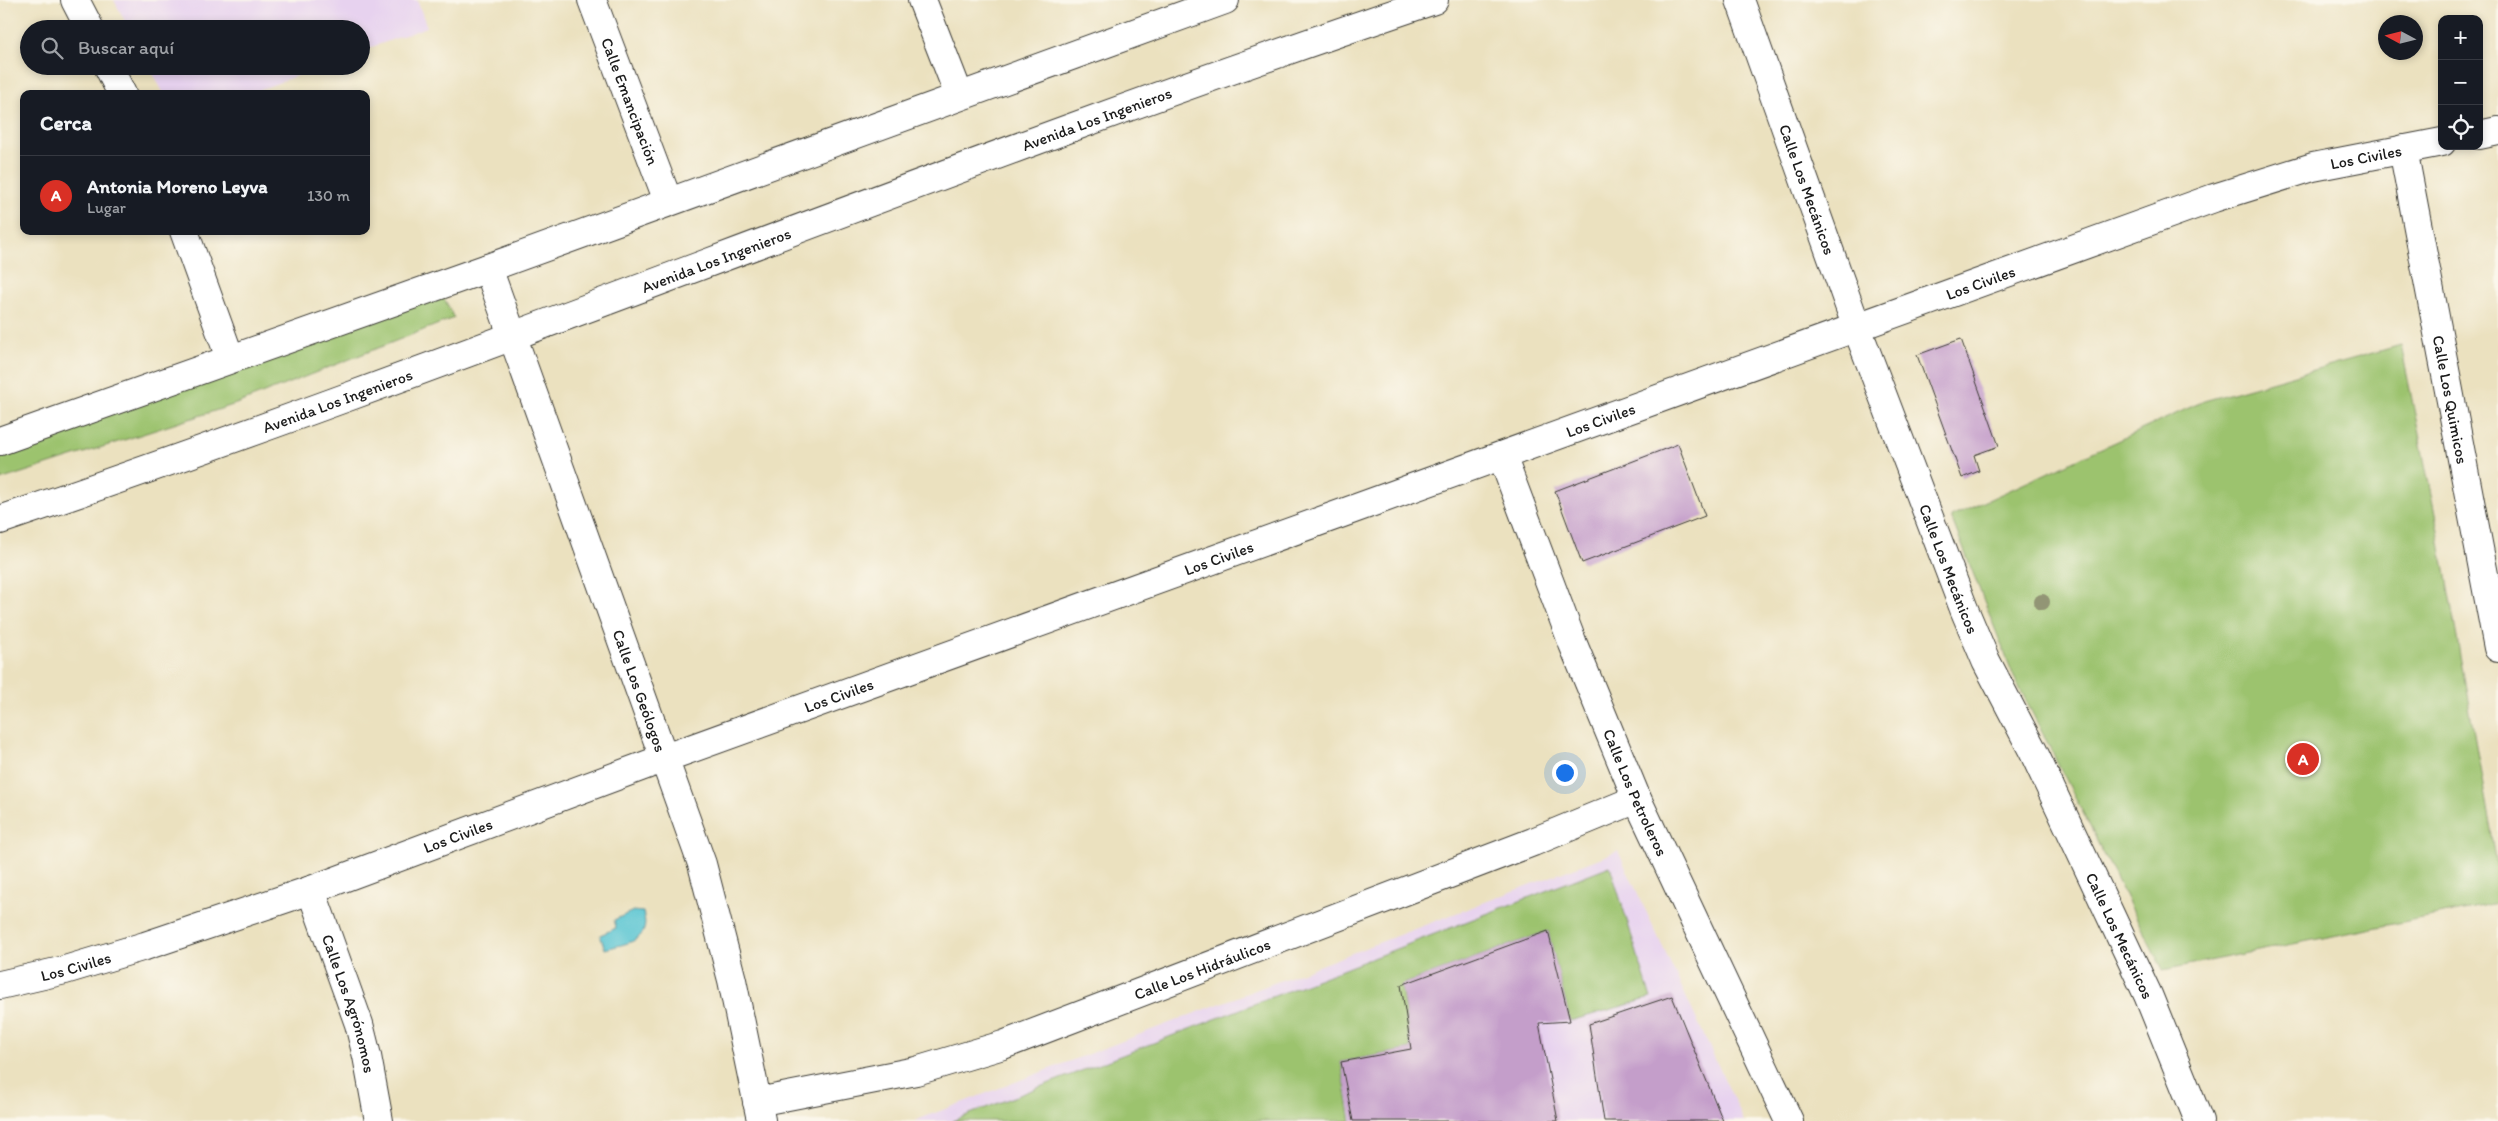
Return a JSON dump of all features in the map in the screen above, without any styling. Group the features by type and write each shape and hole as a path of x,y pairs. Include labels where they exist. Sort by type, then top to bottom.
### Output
{"street":[{"path":"75,0 85,20"},
{"name":"Calle Emancipación","path":"592,0 668,200"},
{"path":"922,0 960,94"},
{"path":"0,441 488,268 668,200 1224,0"},
{"name":"Avenida Los Ingenieros","path":"0,520 95,488 513,336 1280,52 1434,0"},
{"name":"Calle Los Mecánicos","path":"1740,0 1857,328 1964,610 1986,662 2033,751 2148,995 2199,1121"},
{"path":"112,75 120,90"},
{"path":"2483,134 2498,131"},
{"name":"Los Civiles","path":"0,985 65,970 145,946 311,890 665,758 2263,181 2313,168 2438,143"},
{"name":"Calle Los Quimicos","path":"2403,149 2498,648"},
{"path":"185,235 230,358"},
{"name":"Calle Los Geólogos","path":"488,268 665,758 714,906 759,1112"},
{"name":"Calle Los Petroleros","path":"1502,456 1573,644 1637,799 1789,1121"},
{"name":"Calle Los Hidráulicos","path":"759,1112 916,1071 1003,1045 1533,842 1637,799"},
{"name":"Calle Los Agrónomos","path":"311,890 359,1024 379,1121"}],"shaded area":[{"path":"114,0 417,0 427,27 370,48 370,20 124,20"},
{"path":"154,75 299,75 259,90 162,90"},
{"path":"1618,851 1744,1121 914,1121"}],"green space":[{"path":"440,290 454,318 236,404 0,480 0,444"},
{"path":"2401,345 2435,514 2498,870 2498,903 2163,970 2014,677 1951,517 2204,401"},
{"path":"1610,866 1651,998 1570,1021 1548,931 1401,985 1411,1049 1341,1062 1351,1121 952,1121"}],"water":[{"path":"633,911 643,912 645,922 641,935 629,943 605,949 600,935 616,928 614,920"}],"building":[{"path":"1961,339 1999,446 1974,455 1979,471 1962,478 1917,355"},
{"path":"1678,444 1705,516 1582,563 1555,491"},
{"path":"1548,931 1570,1021 1539,1023 1558,1121 1353,1121 1341,1062 1411,1049 1401,985"},
{"path":"1672,996 1723,1121 1604,1121 1589,1024"}],"place":[{"name":"Antonia Moreno Leyva","path":"2303,759"}]}
